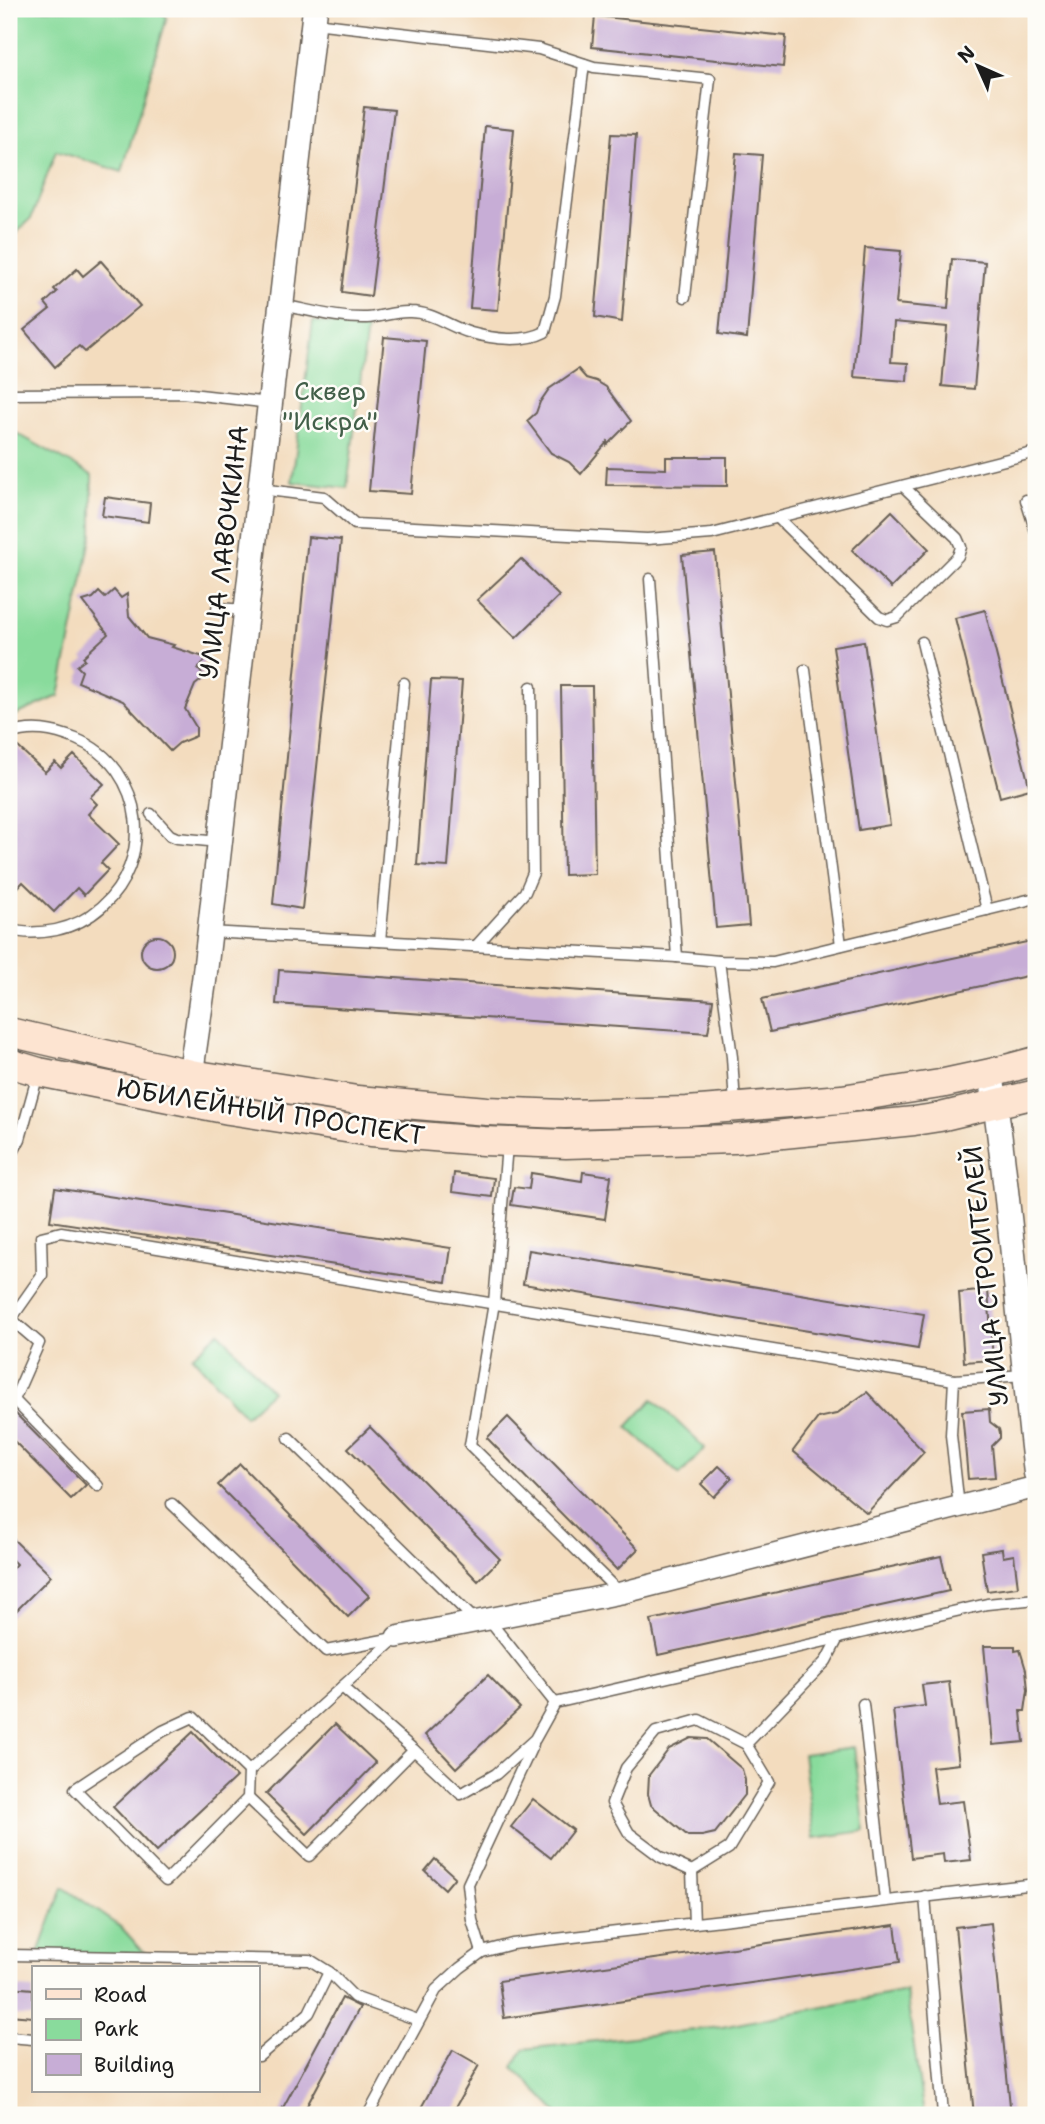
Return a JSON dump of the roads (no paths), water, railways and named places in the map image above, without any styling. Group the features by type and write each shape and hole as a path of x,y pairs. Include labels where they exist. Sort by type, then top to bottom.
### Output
{"main road":[{"name":"ЮБИЛЕЙНЫЙ ПРОСПЕКТ","path":"9,1032 191,1073 358,1100 487,1111 564,1114 687,1111 842,1099 940,1084 1036,1060"},
{"name":"ЮБИЛЕЙНЫЙ ПРОСПЕКТ","path":"9,1063 39,1072 187,1102 371,1132 566,1144 734,1139 927,1119 1036,1094"}],"street":[{"name":"УЛИЦА ЛАВОЧКИНА","path":"187,1102 315,16"},
{"name":"УЛИЦА СТРОИТЕЛЕЙ","path":"991,1073 1024,1319 1024,1375 1036,1474"},
{"path":"397,1637 621,1593 1036,1488"}],"lane":[{"path":"315,16 539,49 594,67 710,79 685,297"},
{"path":"281,305 332,316 366,318 410,312 436,317 469,332 512,339 534,338 545,332 555,296 584,64"},
{"path":"9,394 182,393 270,403"},
{"path":"260,489 324,497 355,524 647,539 712,534 1036,452"},
{"path":"778,518 879,617 887,620 897,617 958,556 961,547 957,538 903,486"},
{"path":"1026,500 1036,531"},
{"path":"650,579 677,957"},
{"path":"217,608 246,610"},
{"path":"922,642 987,909"},
{"path":"805,670 841,945"},
{"path":"380,941 404,683"},
{"path":"476,946 525,892 533,873 531,687"},
{"path":"9,734 21,730 54,730 89,744 108,759 127,786 135,810 137,837 125,880 110,900 93,915 71,927 45,932 9,929"},
{"path":"151,814 170,835 177,838 219,842"},
{"path":"209,932 773,962 1036,898"},
{"path":"719,961 732,1057 735,1108"},
{"path":"9,1160 20,1139 39,1072"},
{"path":"507,1142 494,1303 470,1445 621,1593"},
{"path":"98,1486 14,1401 38,1343 11,1319 42,1275 41,1237 61,1232 954,1380 1024,1375"},
{"path":"954,1380 951,1434 959,1507"},
{"path":"289,1438 483,1620 555,1703"},
{"path":"172,1504 326,1651 397,1637"},
{"path":"482,1952 471,1920 468,1884 535,1739 555,1703 987,1604 1036,1599"},
{"path":"248,1771 397,1637"},
{"path":"746,1744 825,1661 837,1640"},
{"path":"342,1687 461,1794 496,1774 535,1739"},
{"path":"863,1704 885,1900"},
{"path":"193,1717 248,1771 248,1798 166,1881 75,1789 163,1731 193,1717"},
{"path":"699,1720 746,1744 769,1782 729,1848 692,1871 661,1857 629,1833 612,1802 626,1768 656,1732 699,1720"},
{"path":"248,1798 309,1856 414,1750"},
{"path":"692,1871 694,1923"},
{"path":"368,2115 436,1990 482,1952 512,1944 1036,1884"},
{"path":"925,1896 943,2115"},
{"path":"9,1955 310,1960 329,1972 354,1997 418,2020"},
{"path":"259,2056 309,2013 329,1972"},
{"path":"9,2037 32,2039"}],"park label":[{"name":"Сквер \"Искра\"","path":"330,405"}]}
